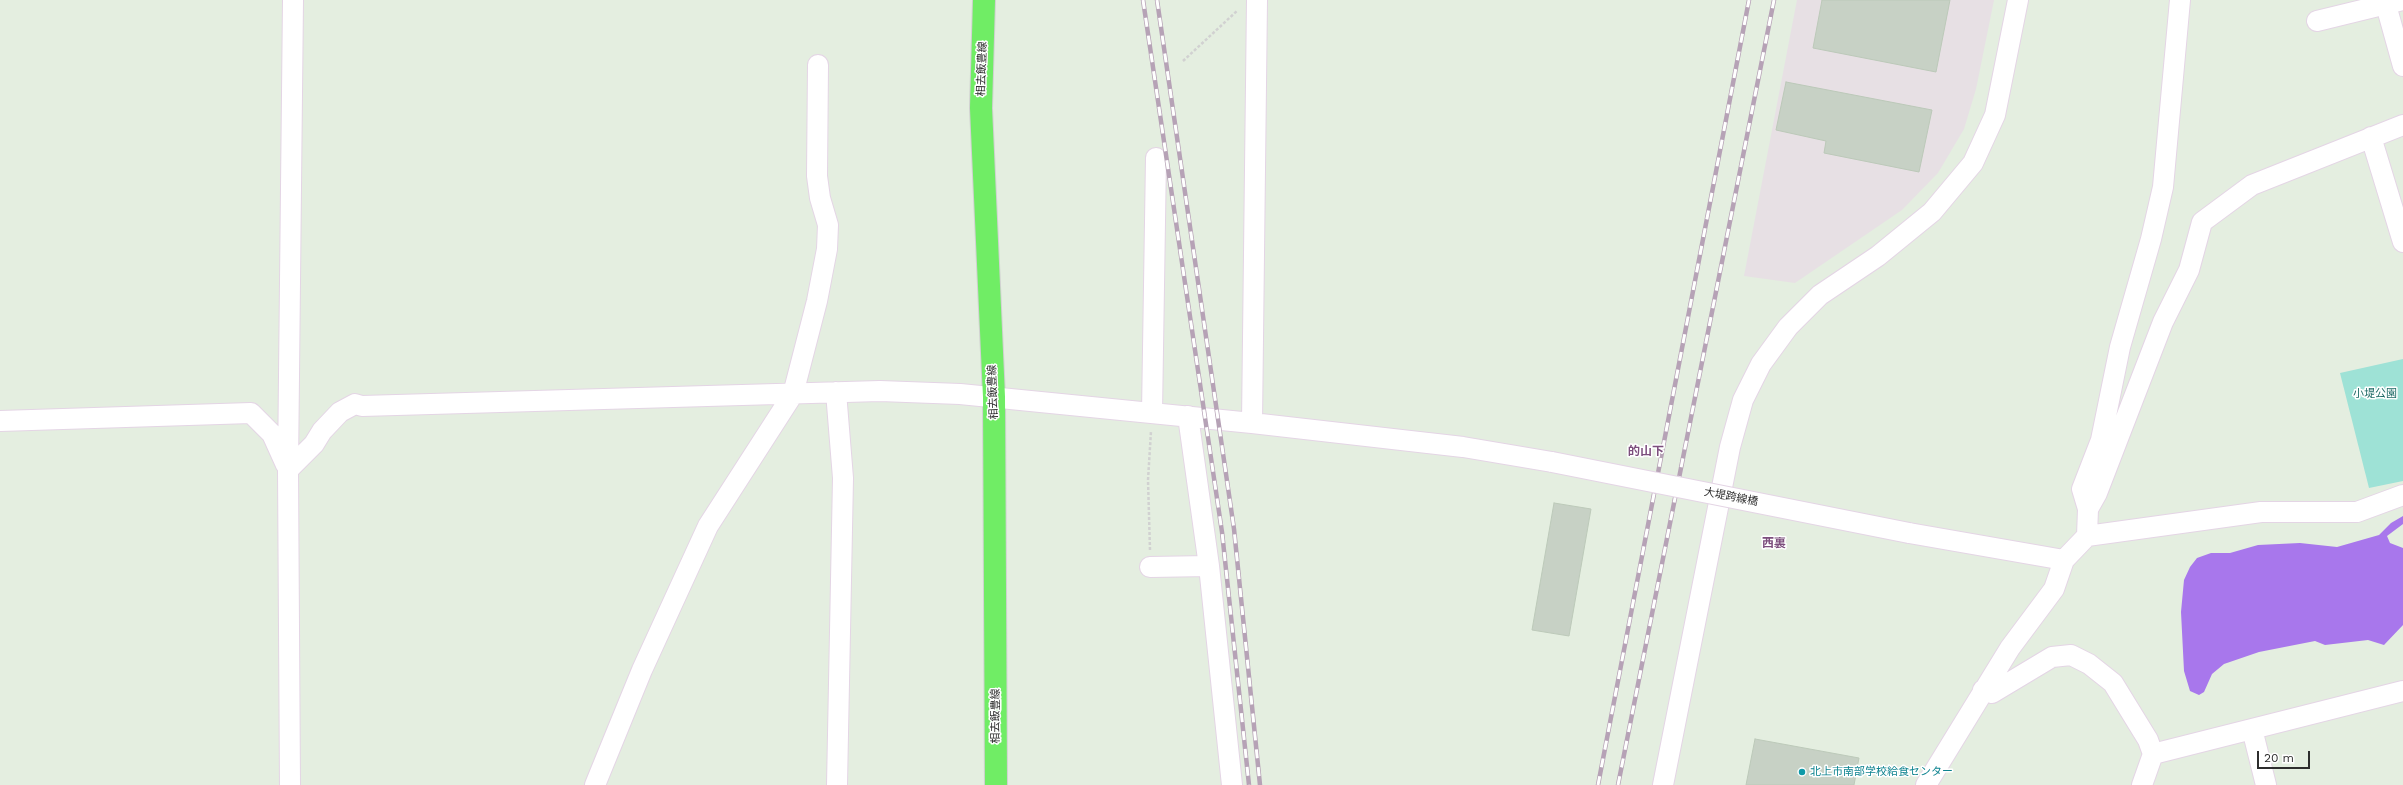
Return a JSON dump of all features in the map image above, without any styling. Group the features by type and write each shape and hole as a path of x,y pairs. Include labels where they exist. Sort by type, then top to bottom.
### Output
{"main road":[{"name":"相去飯豊線","path":"984,0 981,108 994,396 996,785"}],"street":[{"path":"290,785 288,470 293,0"},
{"path":"1663,785 1730,447 1743,400 1761,364 1788,327 1820,295 1878,256 1932,212 1973,163 1995,115 2018,0"},
{"path":"2087,536 2088,509 2082,489 2101,440 2120,347 2151,239 2163,187 2180,0"},
{"path":"2317,21 2395,2 2403,66"},
{"path":"1250,3 1252,423"},
{"path":"595,785 642,670 708,526 793,394 828,249 828,225 820,198 817,176 818,66"},
{"path":"2088,509 2097,493 2163,322 2189,270 2202,222 2252,185 2403,125"},
{"path":"2371,137 2403,242"},
{"path":"1152,412 1156,158"},
{"name":"大堤跨線橋","path":"288,470 314,444 322,431 340,412 354,404 362,406 880,391 994,396 1463,447 1552,462 1909,533 2064,560"},
{"path":"836,392 842,478 837,785"},
{"path":"0,421 251,413 272,434 288,470"},
{"path":"1188,416 1210,566 1232,785"},
{"path":"1926,785 2010,648 2054,589 2064,560 2087,536 2261,512 2357,512 2403,495"},
{"path":"1150,567 1210,566"},
{"path":"1983,690 1992,693 2052,657 2071,655 2089,664 2113,683 2148,740 2153,754 2142,785"},
{"path":"2153,754 2403,691"},
{"path":"2252,729 2266,785"}],"path":[{"path":"1183,61 1250,3"},
{"path":"1150,567 1148,480 1152,412"}],"shaded area":[{"path":"1797,0 1994,0 1976,89 1964,129 1938,173 1902,210 1795,283 1744,276"},
{"path":"2403,516 2403,524 2387,536 2390,543 2403,548 2403,625 2384,645 2368,640 2325,645 2315,641 2259,652 2224,664 2212,674 2204,692 2199,695 2190,691 2184,671 2181,612 2184,580 2190,567 2197,558 2211,553 2230,553 2258,545 2300,543 2337,547 2379,535 2391,523"}],"green space":[{"name":"小堤公園","path":"2403,359 2403,481 2369,488 2340,373"}],"building":[{"path":"1822,0 1950,0 1936,72 1813,48"},
{"path":"1786,82 1932,110 1919,172 1824,153 1826,141 1776,130"},
{"path":"1554,503 1591,509 1569,636 1532,630"},
{"name":"北上市南部学校給食センター","path":"1755,739 1859,758 1854,785 1746,785"}],"railway":[{"path":"1143,0 1222,532 1249,785"},
{"path":"1157,0 1234,529 1260,785"},
{"path":"1598,785 1749,0"},
{"path":"1618,785 1774,0"}],"place":[{"name":"北上市南部学校給食センター","path":"1802,772"}],"district":[{"name":"的山下","path":"1646,451"},
{"name":"西裏","path":"1774,543"}]}
